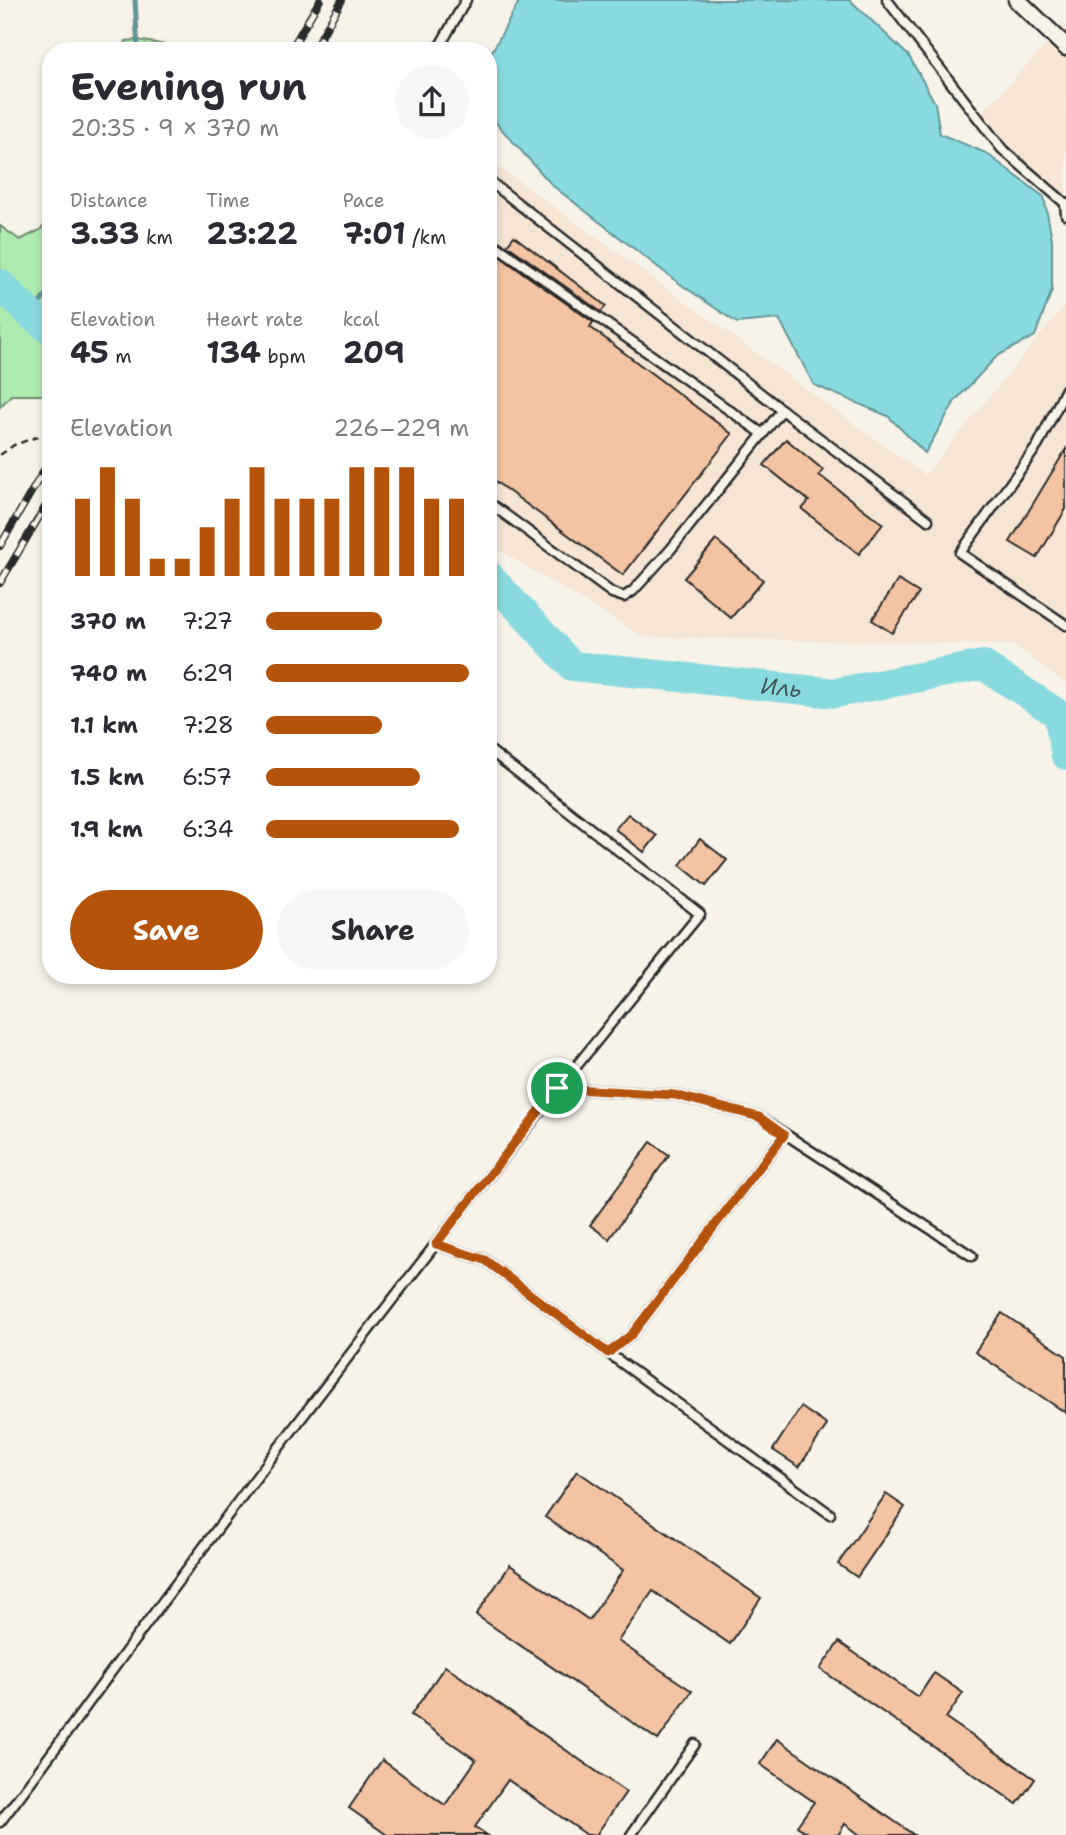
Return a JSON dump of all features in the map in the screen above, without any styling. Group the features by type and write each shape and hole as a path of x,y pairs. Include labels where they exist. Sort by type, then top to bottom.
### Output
{"street":[{"path":"1017,0 1066,47"}],"lane":[{"path":"441,42 466,0"},
{"path":"887,0 1002,149 1065,203 1066,215"},
{"path":"497,187 782,410 928,520"},
{"path":"497,246 763,434"},
{"path":"1066,389 1038,445 960,553 1066,625"},
{"path":"497,509 612,593 624,597 633,591 671,549 782,410"},
{"path":"0,1822 185,1571 436,1244 557,1088 700,914 497,756"},
{"path":"557,1088 675,1095 759,1117 972,1256"},
{"path":"608,1353 632,1334 784,1135"},
{"path":"436,1244 485,1260 830,1514"},
{"path":"631,1835 695,1744"}],"path":[{"path":"0,455 14,445 42,435"}],"shaded area":[{"path":"1066,23 1066,200 978,117"},
{"path":"497,166 925,475 1066,304 1066,684 1014,645 644,637 497,549"}],"green space":[{"path":"0,226 20,240 42,228 42,395 11,395 0,407"}],"water":[{"path":"520,0 850,0 909,56 935,103 940,134 986,153 1044,197 1052,239 1052,290 1035,336 997,356 955,401 925,453 888,416 814,385 779,319 737,323 676,281 553,186 497,124 497,42"}],"building":[{"path":"514,236 606,306 601,312 507,245"},
{"path":"499,256 593,322 590,327 732,434 623,575 497,483"},
{"path":"786,439 823,470 819,475 883,524 859,554 802,509 809,501 764,465"},
{"path":"1066,449 1066,509 1037,558 1010,542"},
{"path":"716,540 763,580 731,618 684,578"},
{"path":"898,580 919,593 892,633 872,620"},
{"path":"628,814 657,836 644,852 615,829"},
{"path":"700,839 727,860 706,886 680,865"},
{"path":"651,1142 669,1155 609,1239 590,1225"},
{"path":"1002,1313 1066,1356 1066,1413 975,1352"},
{"path":"801,1407 827,1425 799,1467 773,1450"},
{"path":"577,1471 761,1598 730,1644 653,1591 618,1641 692,1691 658,1740 476,1615 510,1565 589,1620 623,1570 545,1517"},
{"path":"886,1494 905,1507 857,1577 838,1564"},
{"path":"839,1642 918,1697 934,1673 963,1693 946,1718 1035,1779 1017,1804 820,1669"},
{"path":"445,1666 626,1792 596,1835 587,1835 508,1780 475,1827 487,1835 387,1835 349,1808 382,1760 445,1805 476,1760 411,1715"},
{"path":"777,1739 914,1835 860,1835 845,1824 838,1835 810,1835 797,1826 814,1802 760,1764"}],"waterway":[{"path":"135,0 137,42"},
{"name":"Иль","path":"0,284 42,323"},
{"path":"30,314 42,300"},
{"name":"Иль","path":"497,585 572,666 835,693 983,665 1058,714 1066,755"}],"railway":[{"path":"295,42 320,0"},
{"path":"318,42 342,0"},
{"path":"0,546 42,474"},
{"path":"0,583 42,512"}],"route":[{"path":"557,1088 675,1095 759,1117 784,1135 632,1334 608,1353 485,1260 436,1244 557,1088"}]}
